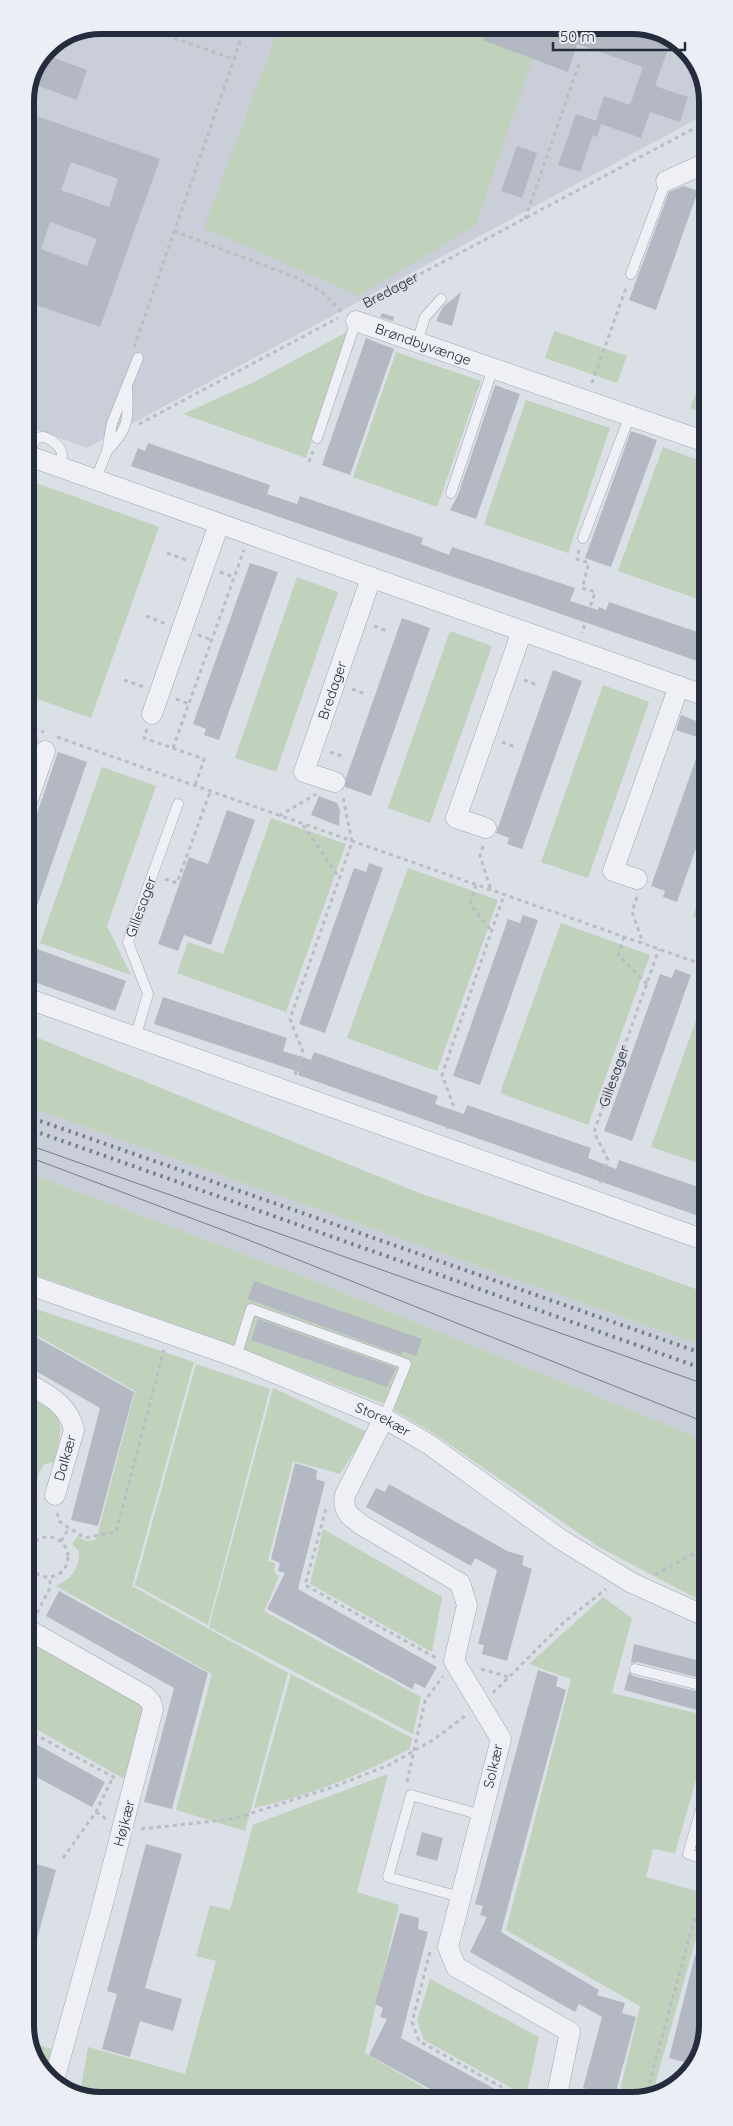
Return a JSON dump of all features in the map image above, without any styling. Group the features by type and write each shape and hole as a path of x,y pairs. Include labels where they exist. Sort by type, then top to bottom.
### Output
{"street":[{"path":"666,181 699,166"},
{"name":"Brøndbyvænge","path":"353,314 417,342 699,440"},
{"path":"34,458 699,693"},
{"path":"152,714 219,524"},
{"name":"Bredager","path":"335,782 304,772 371,578"},
{"path":"486,828 456,818 522,631"},
{"path":"637,879 613,871 679,686"},
{"path":"34,782 45,751"},
{"path":"34,1001 699,1238"},
{"name":"Storekær","path":"34,1287 168,1335 236,1357 384,1418 430,1445 560,1539 622,1577 699,1613"},
{"name":"Dalkær","path":"34,1387 50,1395 72,1420 74,1430 45,1497"},
{"path":"384,1418 354,1476 343,1502 350,1517 460,1583 467,1605 454,1661"},
{"name":"Højkær","path":"34,1633 84,1659 151,1702 152,1716 56,2074"},
{"name":"Solkær","path":"454,1661 501,1739 448,1947 456,1967 570,2032 557,2092"}],"lane":[{"path":"631,274 666,181"},
{"path":"417,342 425,317 441,299"},
{"name":"Brøndbyvænge","path":"317,438 353,314"},
{"path":"96,480 107,451 122,436 125,428 128,417 127,388 138,358"},
{"path":"451,493 493,368"},
{"path":"583,538 630,416"},
{"name":"Gillesager","path":"135,1038 148,994 128,942 178,804"},
{"path":"236,1357 251,1309 406,1364 384,1418"},
{"path":"635,1669 699,1685"},
{"path":"460,1897 388,1877 411,1795 481,1815"},
{"path":"699,1816 688,1854 699,1857"}],"path":[{"path":"162,34 234,59"},
{"path":"138,358 133,348 243,34"},
{"path":"525,220 580,61"},
{"name":"Bredager","path":"137,425 353,314 699,126"},
{"path":"174,231 297,278 322,292 353,314"},
{"path":"586,400 631,274"},
{"path":"173,748 249,535"},
{"path":"576,650 595,592 582,588 590,564 581,560"},
{"path":"152,714 144,738 204,759 195,786"},
{"path":"34,729 699,963"},
{"path":"279,816 335,782 342,793 352,842 290,1019 303,1052 289,1092"},
{"path":"152,874 177,883 210,792"},
{"path":"303,825 339,878"},
{"path":"486,828 487,834 480,856 491,890"},
{"path":"637,879 640,888 632,912 644,944"},
{"path":"476,885 470,904 492,931"},
{"path":"441,1146 454,1107 442,1074 504,895"},
{"path":"624,937 618,955 646,984"},
{"name":"Gillesager","path":"593,1201 608,1160 594,1132 659,949"},
{"path":"34,1520 45,1497 54,1504 60,1522 85,1538 116,1532 168,1335"},
{"path":"343,1502 328,1500 305,1585 436,1658 454,1661 509,1677"},
{"path":"61,1541 69,1528"},
{"path":"34,1544 42,1537 50,1536 61,1541 68,1551 67,1565 59,1574 50,1577 43,1576 34,1571"},
{"path":"650,1578 699,1550"},
{"path":"34,1617 50,1588 50,1577"},
{"path":"121,1831 233,1819 333,1787 389,1765 433,1740 481,1704 564,1622 622,1577"},
{"path":"411,1795 406,1790 425,1700 454,1661"},
{"path":"34,1734 133,1788"},
{"path":"63,1858 96,1812 113,1777"},
{"path":"647,2091 695,1917 699,1915"},
{"path":"449,1942 434,1938 412,2022 419,2041 510,2092"}],"shaded area":[{"path":"100,34 637,34 658,39 670,45 677,50 690,67 699,92 699,118 87,448 34,429 34,100 35,87 45,63 63,45 87,35"},
{"path":"34,1109 699,1344 699,1438 307,1278 34,1175"}],"green space":[{"path":"277,34 541,34 476,225 359,296 204,228"},
{"path":"554,331 627,356 617,383 545,358"},
{"path":"347,332 306,458 183,414 254,382"},
{"path":"396,352 481,381 437,507 353,477"},
{"path":"699,385 699,411 690,408"},
{"path":"526,400 610,428 568,553 484,524"},
{"path":"663,447 699,460 699,600 618,571"},
{"path":"34,482 159,527 91,718 34,698"},
{"path":"297,577 338,592 276,772 235,758"},
{"path":"450,631 492,646 430,823 388,808"},
{"path":"603,685 649,702 588,878 541,862"},
{"path":"34,736 39,738 34,752"},
{"path":"102,767 156,786 107,926 131,975 40,943"},
{"path":"271,818 346,844 286,1012 177,973 188,942 223,954"},
{"path":"408,868 498,900 437,1071 347,1038"},
{"path":"699,899 699,918 693,916"},
{"path":"561,923 650,955 588,1125 500,1093"},
{"path":"699,1012 699,1163 651,1147"},
{"path":"34,1036 419,1193 549,1236 699,1290 699,1344 34,1109"},
{"path":"34,1175 307,1278 699,1438 699,1600 599,1547 433,1433 382,1403 214,1338 34,1274"},
{"path":"34,1308 194,1362 132,1586 288,1673 245,1831 176,1810 212,1674 56,1586 74,1573 78,1563 79,1551 72,1544 78,1536 85,1541 96,1540 135,1391 34,1334"},
{"path":"196,1364 270,1389 208,1625 135,1585"},
{"path":"273,1388 367,1432 340,1474 293,1461 268,1561 275,1563 274,1571 279,1577 264,1611 421,1697 413,1734 209,1627"},
{"path":"34,1400 56,1415 61,1428 54,1462 44,1464 39,1473 36,1488 34,1487"},
{"path":"323,1529 442,1597 432,1652 310,1584"},
{"path":"603,1597 632,1618 612,1693 699,1714 699,1769 675,1853 653,1849 646,1877 699,1892 699,1928 654,2088 650,2090 620,2092 640,2006 506,1930 571,1679 529,1664"},
{"path":"34,1628 149,1695 126,1780 34,1728"},
{"path":"291,1674 412,1738 410,1749 334,1784 254,1808"},
{"path":"388,1774 357,1892 399,1905 365,2053 431,2092 96,2092 81,2089 88,2047 185,2074 216,1961 196,1956 210,1905 230,1910 253,1825"},
{"path":"430,1979 539,2037 527,2092 519,2092 424,2040 417,2021"},
{"path":"36,2044 52,2049 48,2067"}],"building":[{"path":"485,34 635,34 669,46 655,86 688,97 680,122 650,112 641,138 601,124 597,137 593,135 580,172 558,165 576,114 596,121 604,96 630,105 643,67 577,44 568,72 483,40"},
{"path":"50,56 87,70 77,100 36,85 45,63"},
{"path":"34,115 160,159 100,327 34,304 34,159 37,151 34,150","holes":["71,162 118,179 109,207 61,190","50,222 97,239 87,266 41,249"]},
{"path":"517,146 537,153 522,198 501,191"},
{"path":"684,186 698,191 656,310 629,300 669,192"},
{"path":"461,292 452,326 436,321 443,307"},
{"path":"382,313 394,317 393,321 380,317"},
{"path":"366,338 394,349 350,475 322,465"},
{"path":"495,385 520,394 476,519 450,510 458,495"},
{"path":"631,431 657,440 611,567 585,558"},
{"path":"148,443 270,485 267,494 297,504 300,496 423,538 421,544 449,555 452,547 575,588 570,601 598,610 599,607 606,610 609,602 699,633 699,662 131,466 138,448 145,451"},
{"path":"250,563 278,572 219,740 204,735 206,729 193,724"},
{"path":"402,618 430,628 371,796 345,787 346,778"},
{"path":"553,670 582,681 522,849 507,844 509,838 496,833"},
{"path":"681,715 699,722 699,738 676,730"},
{"path":"699,750 699,840 677,902 663,897 665,891 651,886"},
{"path":"58,752 87,762 34,915 34,822"},
{"path":"319,796 337,803 340,810 339,826 311,815"},
{"path":"227,810 255,820 211,945 184,935 178,951 158,944 189,857 208,864"},
{"path":"369,863 383,868 325,1033 299,1024 354,868 366,872"},
{"path":"523,915 538,920 480,1085 453,1076 508,919 520,923"},
{"path":"34,948 126,981 115,1011 34,982"},
{"path":"675,969 691,975 632,1141 604,1131 660,974 672,978"},
{"path":"163,997 287,1038 283,1051 311,1060 314,1052 438,1096 435,1104 464,1114 467,1105 591,1148 588,1158 616,1169 619,1160 699,1187 699,1216 298,1075 299,1072 154,1024"},
{"path":"254,1281 422,1339 416,1356 403,1351 401,1355 248,1299"},
{"path":"258,1319 396,1368 387,1387 251,1340"},
{"path":"34,1336 134,1392 98,1526 71,1520 100,1408 34,1370"},
{"path":"295,1463 317,1470 316,1479 325,1482 298,1589 437,1667 425,1688 415,1683 412,1689 267,1609 285,1573 278,1571 280,1563 271,1559"},
{"path":"389,1484 507,1551 524,1556 522,1565 532,1569 507,1661 482,1654 484,1645 478,1644 497,1570 475,1558 471,1566 366,1507 376,1488 385,1492"},
{"path":"59,1591 208,1673 172,1809 144,1802 174,1688 46,1616"},
{"path":"634,1644 699,1661 699,1678 637,1662 631,1663"},
{"path":"538,1670 558,1677 556,1686 566,1690 501,1932 599,1990 597,1995 625,2003 622,2013 636,2017 616,2092 589,2092 590,2090 583,2088 602,2017 579,2004 575,2012 470,1952 487,1917 480,1915 483,1906 475,1904"},
{"path":"629,1672 633,1676 699,1692 699,1711 624,1690"},
{"path":"34,1743 105,1782 92,1807 34,1776"},
{"path":"422,1832 443,1838 437,1861 416,1855"},
{"path":"146,1844 182,1854 145,1988 182,1999 173,2031 140,2021 130,2057 102,2049 117,1994 107,1991"},
{"path":"34,1863 56,1870 34,1950"},
{"path":"400,1913 419,1918 418,1929 428,1932 401,2038 500,2092 435,2092 369,2055 387,2019 380,2017 383,2008 375,2004"},
{"path":"695,1955 699,1956 699,2034 696,2047 687,2063 669,2058"}],"tram line":[{"path":"34,1147 699,1382"},
{"path":"34,1159 236,1235 699,1420"}],"railway":[{"path":"34,1119 699,1352"},
{"path":"34,1131 699,1367"}]}
